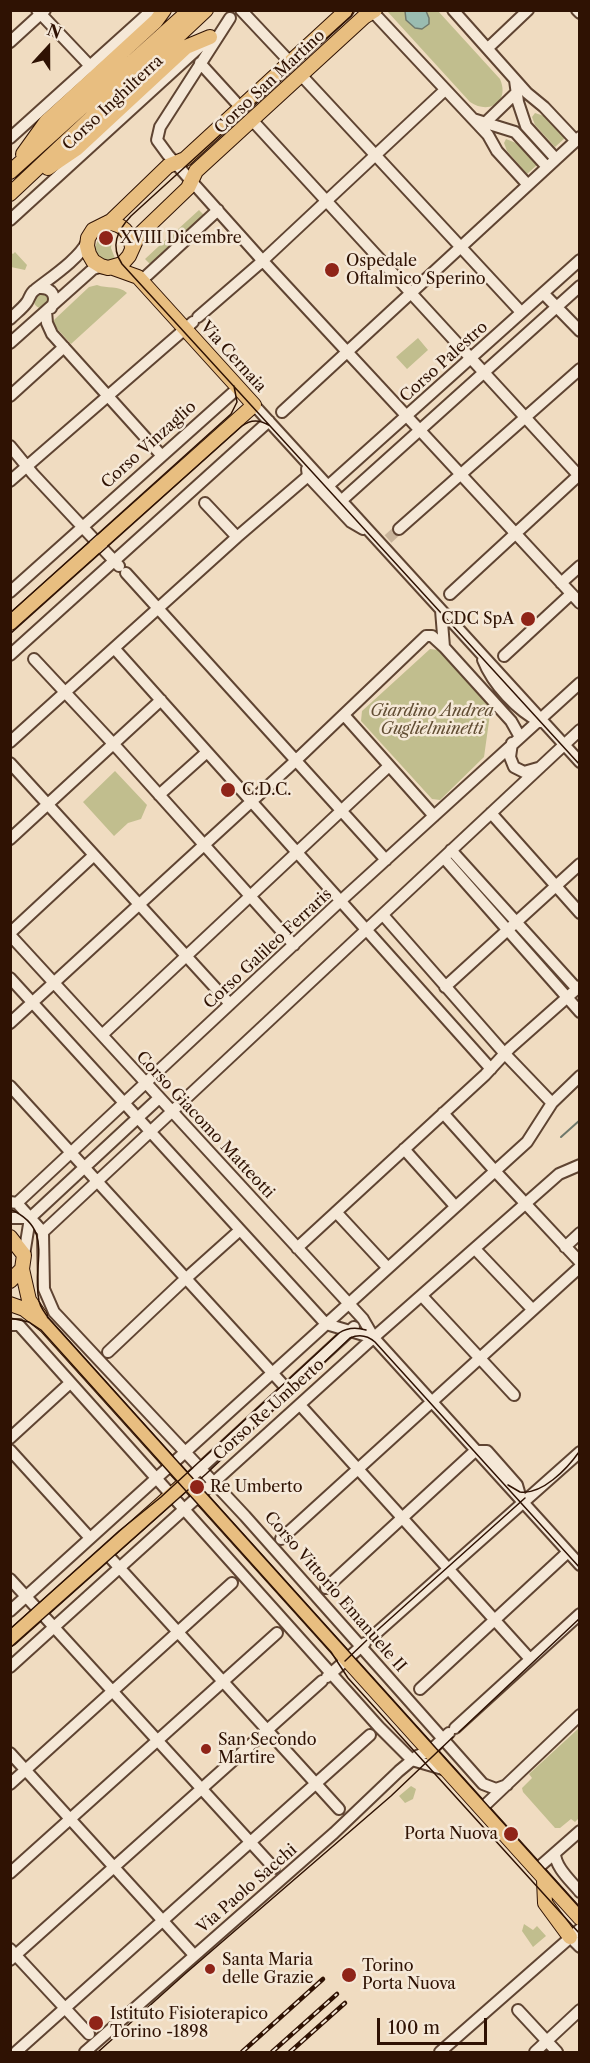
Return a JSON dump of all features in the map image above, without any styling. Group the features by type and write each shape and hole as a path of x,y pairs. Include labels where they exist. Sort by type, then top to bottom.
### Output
{"main road":[{"path":"11,171 46,122 156,21 164,10"},
{"name":"Corso Inghilterra","path":"11,171 190,10"},
{"name":"Corso Inghilterra","path":"16,189 206,10"},
{"name":"Corso San Martino","path":"107,223 168,166 185,159 346,10"},
{"name":"Corso San Martino","path":"131,250 138,236 188,188 196,171 373,11"},
{"path":"16,189 72,152 186,47 210,37"},
{"path":"107,223 124,228 130,236 131,250 122,264 110,268 97,264 90,258 87,242 93,230 107,223"},
{"name":"Via Cernaia","path":"131,250 139,279"},
{"name":"Via Cernaia","path":"110,268 139,279 192,322 238,387 254,405"},
{"path":"10,623 254,405"},
{"path":"10,1237 23,1262 28,1300 42,1317 46,1326"},
{"path":"10,1281 23,1262"},
{"path":"10,1304 24,1310 46,1326 579,1918"},
{"name":"Corso Re Umberto","path":"10,1639 186,1481"},
{"path":"544,1880 546,1903 576,1938"}],"street":[{"path":"10,138 152,10"},
{"path":"282,412 578,139 527,93 453,10"},
{"path":"488,48 528,10"},
{"path":"373,11 488,135 497,151 528,185"},
{"path":"10,42 41,12 91,67"},
{"path":"290,62 236,13 200,63 160,127 157,140 262,260 348,350 579,603"},
{"name":"Corso Inghilterra","path":"10,220 236,13"},
{"path":"200,63 241,108"},
{"path":"301,75 521,312"},
{"path":"515,80 516,93 526,126 552,163"},
{"path":"10,482 262,260 445,90"},
{"path":"485,123 516,93"},
{"path":"470,117 515,132 552,163"},
{"path":"252,120 579,476 443,602 444,647"},
{"path":"139,279 218,210"},
{"path":"10,319 34,290 81,251 87,242"},
{"name":"Corso Palestro","path":"328,486 579,260"},
{"path":"10,344 93,269 110,268"},
{"name":"Corso Palestro","path":"341,501 579,286"},
{"path":"39,288 48,289 53,294 54,301 48,310 46,323 52,334 162,456"},
{"path":"543,293 579,331"},
{"path":"30,297 34,309 48,310"},
{"path":"10,396 64,347"},
{"path":"399,529 579,369"},
{"name":"Corso Vinzaglio","path":"10,592 238,387"},
{"name":"Via Cernaia","path":"254,405 371,533"},
{"path":"10,655 27,652 121,568 200,496 269,421"},
{"path":"10,446 82,528 386,860"},
{"path":"10,742 308,476 305,460"},
{"name":"Via Cernaia","path":"308,476 351,522 385,542 443,602 479,652 488,674 524,712 541,721"},
{"path":"200,496 237,537"},
{"path":"561,584 579,566"},
{"path":"500,661 571,594"},
{"path":"10,1023 344,715 426,636 432,636 444,647 511,721 516,740 510,757 514,767 530,772 540,767"},
{"path":"114,648 491,1069"},
{"path":"27,652 114,744 294,945"},
{"name":"Via Cernaia","path":"479,652 500,661 541,721 563,741 579,751"},
{"name":"Corso Galileo Ferraris","path":"14,1202 146,1084 516,740 541,721 579,683"},
{"path":"10,840 161,700"},
{"path":"344,715 434,816"},
{"path":"14,1202 44,1232 540,767 563,741 579,730"},
{"name":"Via Cernaia","path":"563,741 579,762"},
{"path":"159,795 207,752"},
{"path":"10,763 230,1004"},
{"path":"102,1035 389,766"},
{"path":"491,813 579,913"},
{"path":"297,1248 578,988 517,921 447,854"},
{"path":"447,854 579,1012"},
{"path":"10,934 93,856"},
{"path":"445,987 579,864"},
{"path":"383,915 505,1054 552,1103"},
{"name":"Corso Giacomo Matteotti","path":"10,934 363,1319 374,1338 579,1565"},
{"path":"10,978 326,1324 374,1338"},
{"name":"Corso Re Umberto","path":"10,1611 527,1142 552,1103 579,1076"},
{"path":"10,1086 287,1389"},
{"path":"23,1262 30,1218 159,1098"},
{"path":"443,1113 579,1262"},
{"path":"404,1149 455,1206"},
{"name":"Corso Re Umberto","path":"10,1667 559,1174 579,1165"},
{"path":"336,1212 387,1267"},
{"path":"10,1218 30,1218"},
{"path":"104,1356 240,1230"},
{"name":"Corso Vittorio Emanuele II","path":"44,1232 44,1289 54,1312 104,1356 214,1483 277,1543 367,1641 449,1733 483,1784 496,1789 507,1785"},
{"path":"565,1246 579,1233"},
{"path":"475,1249 532,1309"},
{"path":"277,1543 579,1267"},
{"path":"422,1296 514,1395"},
{"name":"Corso Re Umberto","path":"186,1481 363,1319"},
{"name":"Corso Re Umberto","path":"326,1324 330,1331 331,1348"},
{"path":"15,1325 157,1479 237,1578 282,1628 301,1640 375,1731 412,1760 446,1770"},
{"path":"10,1438 70,1383"},
{"path":"300,1405 530,1659"},
{"path":"10,1450 90,1538"},
{"path":"321,1592 475,1450"},
{"path":"94,2038 12,1955 202,1789 579,1452"},
{"path":"414,1695 568,1552"},
{"path":"106,1553 343,1814"},
{"path":"10,1784 237,1578"},
{"path":"10,1579 278,1872"},
{"name":"Via Paolo Sacchi","path":"85,2052 94,2038 194,1955 278,1872 343,1814 412,1760 430,1751 579,1614"},
{"path":"10,1873 282,1628"},
{"path":"481,1809 579,1715"},
{"path":"16,2052 375,1731"},
{"path":"10,1753 194,1955"},
{"path":"533,1867 538,1868 579,1831"},
{"path":"555,1853 560,1867 579,1892"},
{"path":"440,2052 504,1994 576,1938"},
{"path":"504,1994 557,2052"},
{"path":"535,2052 579,2010"}],"green space":[{"path":"387,11 438,11 500,79 502,94 500,100 496,104 484,107 470,102"},
{"path":"535,113 544,116 565,138 555,147 535,125 532,117"},
{"path":"506,139 516,143 537,165 527,174 507,151 504,143"},
{"path":"199,210 204,215 181,236 176,231"},
{"path":"113,233 111,248 116,261 108,262 99,258 95,247 100,235"},
{"path":"173,233 178,238 150,264 145,259"},
{"path":"10,252 13,254 15,252 27,265 25,270 11,267"},
{"path":"97,285 120,289 127,293 71,344 52,323 89,287"},
{"path":"38,294 44,294 48,301 44,308 38,308 34,304 34,298"},
{"path":"418,338 428,350 407,369 396,357"},
{"name":"Giardino Andrea Guglielminetti","path":"430,649 438,650 491,707 484,757 440,800 432,799 361,721 362,711"},
{"path":"115,771 147,805 141,819 128,823 114,836 83,802"},
{"path":"579,1728 579,1818 575,1822 571,1819 560,1828 555,1828 522,1788 532,1778 529,1774"},
{"path":"411,1786 416,1789 413,1799 405,1803 399,1796"},
{"path":"524,1924 533,1930 537,1926 546,1936 533,1947 522,1931"}],"water":[{"path":"405,11 426,11 429,24 422,29 415,28 406,20"}],"waterway":[{"path":"561,1137 580,1120"}],"tunnel":[{"path":"388,539 399,529"}],"tram line":[{"path":"354,10 351,16 131,216 119,233 116,251 122,264 580,765"},
{"path":"10,613 231,414 237,402 234,386"},
{"path":"10,634 242,426 256,421 270,426"},
{"path":"10,1209 24,1217 33,1227 37,1237 39,1301 49,1319 580,1908"},
{"path":"10,1318 29,1322 41,1330 331,1652 348,1678 580,1934"},
{"path":"10,1629 119,1531 161,1497 339,1333 352,1328 366,1330"},
{"path":"10,1648 206,1474 350,1338 357,1336 363,1336 375,1342 580,1568"},
{"path":"508,1485 520,1492 537,1489 561,1473 579,1452"},
{"path":"372,1635 525,1498"},
{"path":"459,1732 580,1618"},
{"path":"345,1661 367,1640"},
{"path":"98,2052 391,1796 453,1737"}],"railway":[{"path":"242,2052 323,1979"},
{"path":"272,2052 337,1994"},
{"path":"290,2052 345,2003"}],"place":[{"name":"XVIII Dicembre","path":"106,238"},
{"name":"Ospedale Oftalmico Sperino","path":"332,270"},
{"name":"CDC SpA","path":"528,619"},
{"name":"C.D.C.","path":"228,790"},
{"name":"Re Umberto","path":"197,1487"},
{"name":"San Secondo Martire","path":"206,1749"},
{"name":"Porta Nuova","path":"511,1834"},
{"name":"Santa Maria delle Grazie","path":"210,1969"},
{"name":"Torino Porta Nuova","path":"349,1975"},
{"name":"Istituto Fisioterapico Torino -1898","path":"96,2023"}]}
